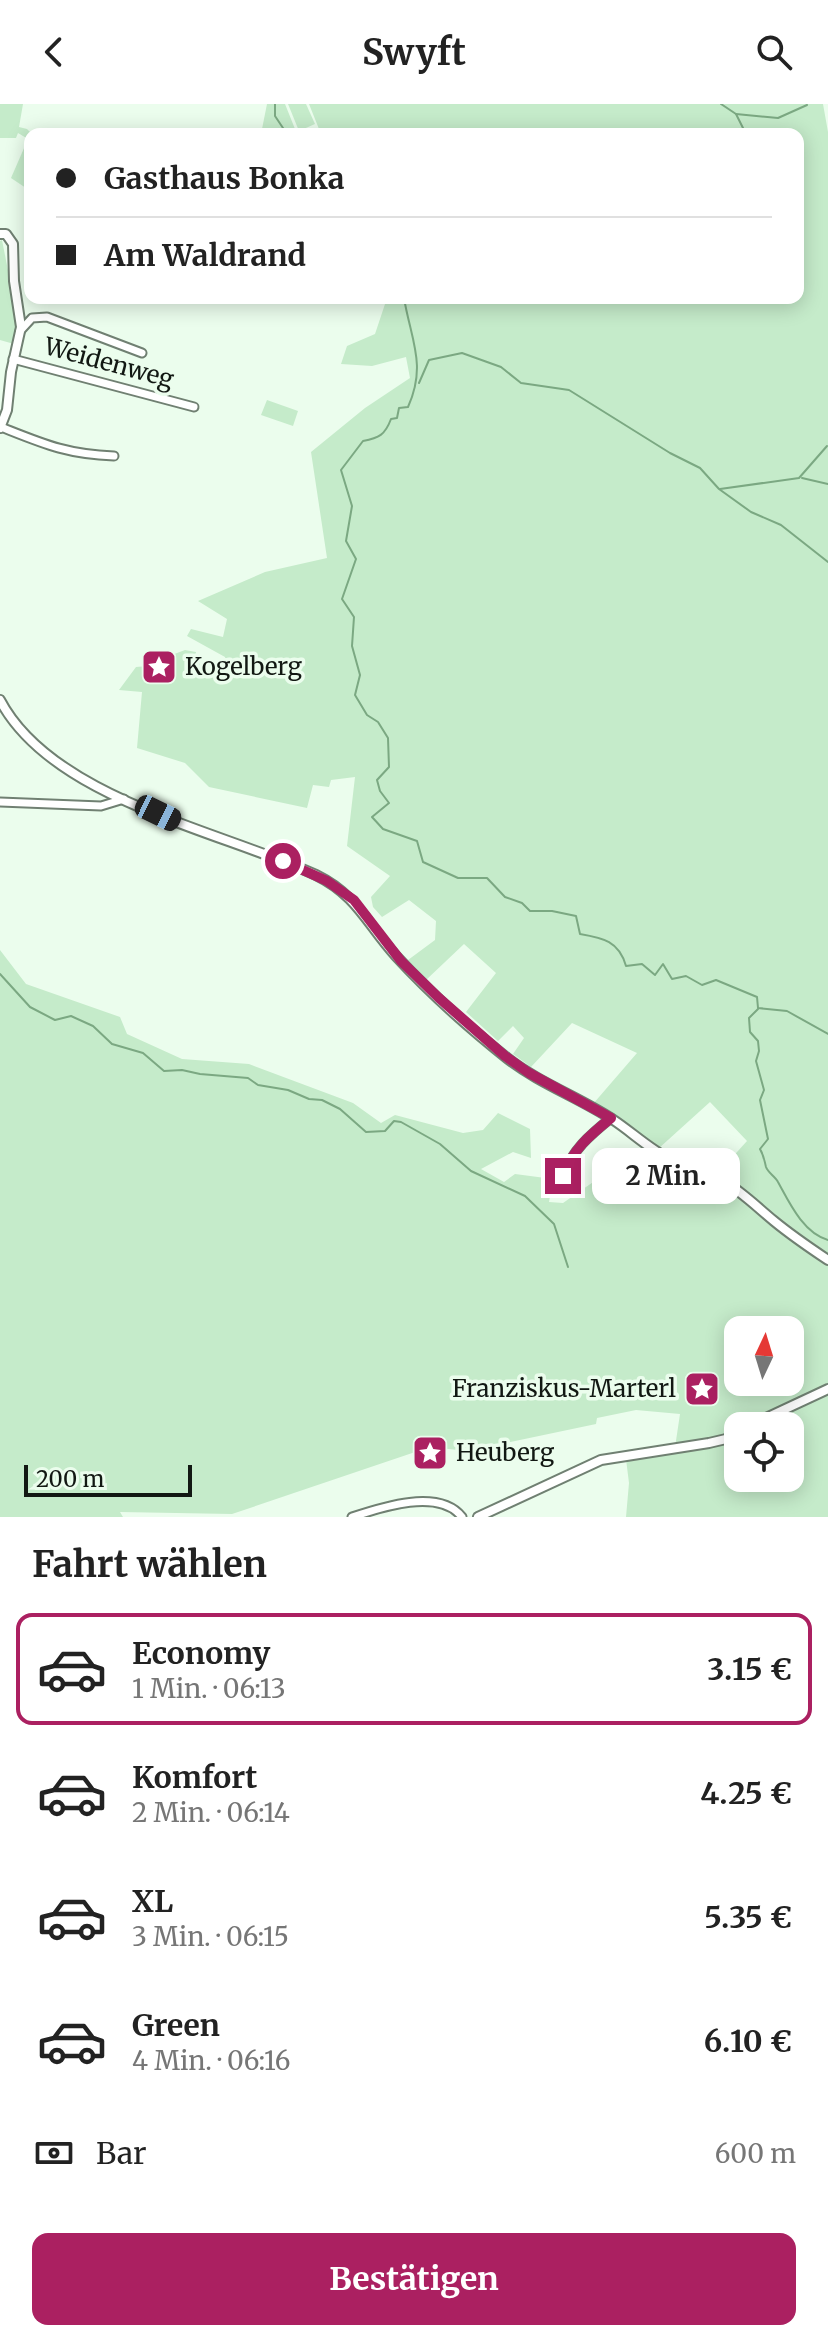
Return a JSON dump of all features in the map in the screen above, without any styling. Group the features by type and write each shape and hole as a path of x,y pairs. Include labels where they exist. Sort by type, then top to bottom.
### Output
{"street":[{"path":"0,234 6,234 13,244 20,331 8,402 0,428 56,450 114,456"},
{"path":"20,331 32,318 47,317 142,353"},
{"name":"Weidenweg","path":"13,359 194,407"},
{"path":"0,700 14,723 44,753 64,767 124,799 200,832 276,858 337,887 359,905 384,942 423,983 505,1056 529,1073 611,1118 662,1155 724,1181 792,1236 828,1260"},
{"path":"0,802 101,806 124,799"},
{"path":"563,1176 569,1159 587,1138 611,1118"},
{"path":"779,1412 828,1389"},
{"path":"478,1517 601,1460 724,1439"},
{"path":"352,1517 387,1505 417,1502 445,1504 462,1517"}],"green space":[{"path":"0,104 23,104 19,127 24,128 24,137 18,133 16,138 0,138"},
{"path":"267,104 285,104 295,128 262,128"},
{"path":"288,104 306,104 315,124 298,128"},
{"path":"309,104 823,104 828,132 828,1517 626,1517 629,1483 626,1459 674,1454 680,1414 636,1410 597,1418 596,1424 467,1451 430,1447 232,1514 120,1512 123,1517 0,1517 0,950 26,984 120,1017 127,1034 182,1059 249,1064 353,1103 381,1123 395,1115 463,1133 483,1130 498,1113 530,1129 531,1158 513,1152 481,1169 504,1182 515,1174 553,1179 549,1202 563,1203 642,1148 674,1165 718,1173 747,1141 710,1102 658,1149 616,1117 593,1104 637,1053 572,1023 531,1067 513,1054 524,1038 513,1026 498,1041 466,1012 496,973 464,944 426,980 408,960 435,940 436,921 409,900 382,917 373,907 371,897 390,876 347,846 355,777 331,780 329,787 313,785 307,808 209,787 185,763 137,748 142,692 119,690 136,667 158,669 161,659 185,650 196,652 195,662 211,661 220,669 226,667 225,657 187,636 191,629 223,637 227,619 198,601 265,572 327,558 311,452 365,408 410,378 406,357 372,366 341,364 347,346 375,334 385,304 804,304 804,128 319,128"},
{"path":"24,148 24,187 11,178"},
{"path":"2,240 17,316 14,344 0,340"},
{"path":"267,400 298,411 293,426 261,415"}],"waterway":[{"path":"275,104 275,116 283,128"},
{"path":"721,104 736,114 743,128"},
{"path":"736,114 778,118 807,105"},
{"path":"405,304 416,352 414,392 408,407 399,408 397,418 391,419 381,435 363,441 341,470 352,506 346,541 356,559 342,599 354,617 352,646 360,675 355,695 367,715 378,722 388,738 389,767 377,780 380,791 389,803 372,817 383,829 417,841 423,862 458,878 487,878 505,897 522,903 530,911 576,916 580,934 609,942 619,951 626,966 642,964 655,975 663,964 672,979 686,976 702,985 716,980 757,997 758,1008 787,1011 828,1034"},
{"path":"419,383 429,360 462,353 501,367 521,383 569,390 670,453 700,468 719,489 751,512 781,525 828,562"},
{"path":"720,489 799,478 827,446"},
{"path":"802,478 828,484"},
{"path":"0,974 30,1007 55,1020 71,1016 93,1026 112,1044 143,1053 164,1071 182,1070 248,1078 258,1085 322,1100 340,1109 366,1132 385,1131 394,1121 401,1122 440,1144 471,1171 525,1196 554,1224 568,1267"},
{"path":"758,1009 749,1018 750,1032 758,1041 756,1061 764,1090 760,1100 768,1139 760,1149 767,1169 798,1216 811,1231 828,1240"}],"place":[{"name":"Kogelberg","path":"159,667"},
{"name":"Franziskus-Marterl","path":"702,1389"},
{"name":"Heuberg","path":"430,1453"}],"route":[{"path":"283,861 327,881 354,900 401,961 505,1056 529,1073 611,1118 587,1138 569,1159 563,1176"}]}
